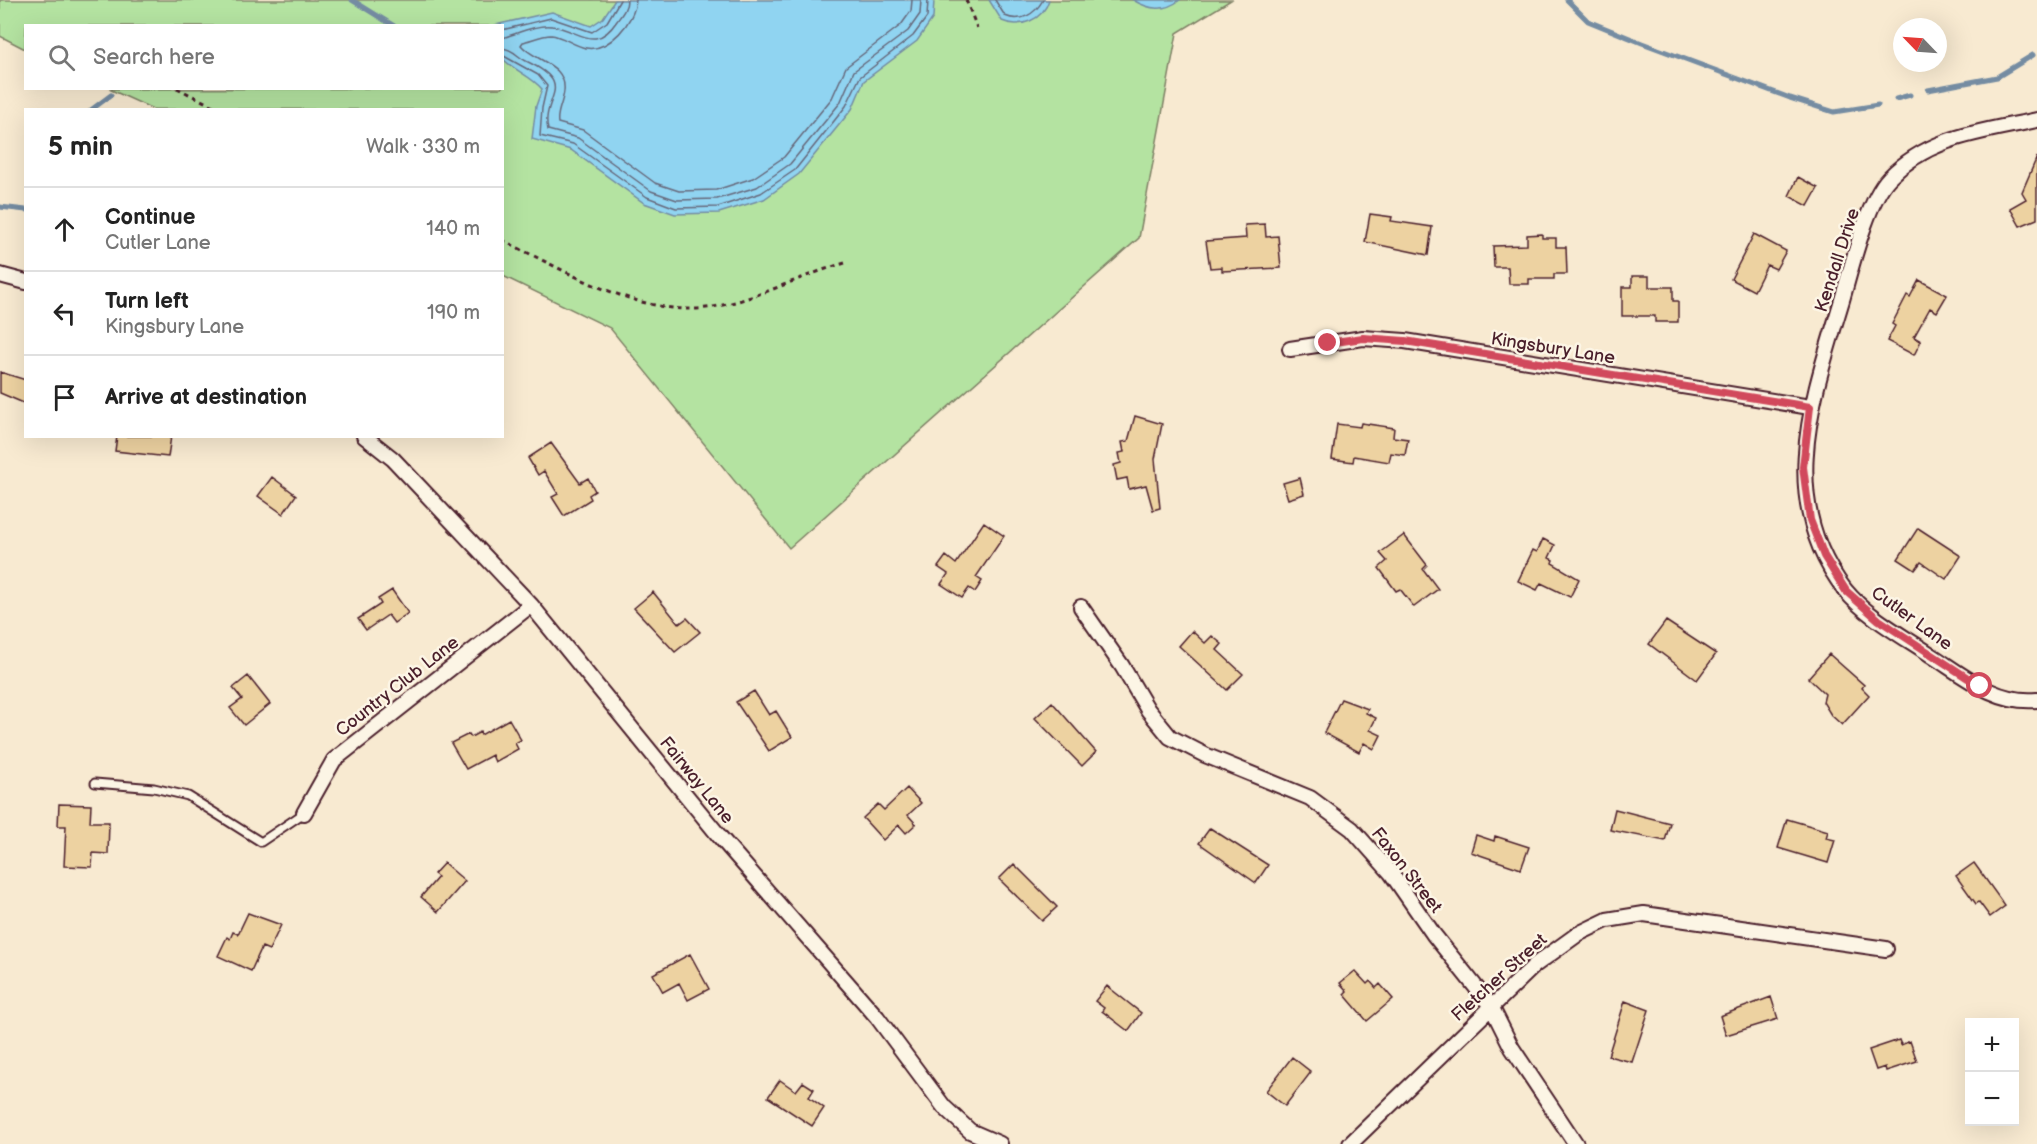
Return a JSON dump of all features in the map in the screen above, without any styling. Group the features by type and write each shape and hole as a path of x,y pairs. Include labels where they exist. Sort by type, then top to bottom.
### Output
{"street":[{"name":"Kendall Drive","path":"1810,407 1866,221 1887,180 1912,158 1941,141 2037,120"},
{"path":"0,275 24,281"},
{"name":"Kingsbury Lane","path":"1290,349 1363,338 1405,341 1810,407"},
{"name":"Cutler Lane","path":"1810,407 1803,467 1810,520 1824,556 1846,591 1879,620 1975,684 2001,697 2037,700"},
{"name":"Fairway Lane","path":"367,438 393,459 531,604 720,837 877,1017 944,1107 970,1131 1000,1144"},
{"name":"Country Club Lane","path":"303,813 334,760 531,604"},
{"name":"Faxon Street","path":"1081,607 1122,666 1148,710 1170,737 1205,756 1310,798 1352,829 1391,873 1434,934 1491,1006 1512,1048 1576,1144"},
{"name":"Fletcher Street","path":"1350,1144 1535,965 1578,934 1606,920 1644,914 1886,949"}],"lane":[{"path":"95,783 154,788 188,796 261,842 303,813"}],"path":[{"path":"966,0 977,28"},
{"path":"181,90 217,108"},
{"path":"504,241 592,284 663,308 680,310 717,306 742,299 815,271 845,263"}],"green space":[{"path":"0,0 1231,0 1177,33 1139,238 789,548 610,328 504,276 504,108 151,108 111,90 504,90 504,24 24,24 24,48 0,36"}],"water":[{"path":"615,0 934,0 933,18 917,41 864,81 852,109 799,174 764,199 719,213 675,214 644,203 571,150 532,139 536,106 542,89 504,60 504,24 499,24 552,12 591,26 603,18"},
{"path":"989,0 1049,0 1042,13 1036,18 1016,24 1002,21"},
{"path":"1133,0 1180,0 1163,8 1151,8"}],"building":[{"path":"2037,157 2037,219 2020,226 2010,208 2026,199 2022,192"},
{"path":"1798,177 1818,188 1808,206 1789,196"},
{"path":"1370,214 1392,217 1391,221 1432,227 1428,255 1365,242"},
{"path":"1265,224 1266,237 1278,236 1281,268 1222,271 1222,267 1210,268 1206,241 1246,238 1245,225"},
{"path":"1542,234 1542,238 1556,238 1556,247 1566,247 1567,274 1554,274 1554,279 1529,279 1529,284 1509,284 1508,267 1494,267 1493,246 1527,245 1527,235"},
{"path":"1754,234 1786,251 1776,269 1767,265 1754,291 1731,279"},
{"path":"1632,276 1649,276 1649,287 1673,287 1673,301 1678,301 1678,322 1655,322 1655,316 1622,316 1622,287 1632,287"},
{"path":"1919,280 1947,295 1937,312 1930,308 1914,337 1921,341 1914,355 1887,341 1895,326 1892,324 1907,295 1910,297"},
{"path":"0,372 24,379 24,403 0,393"},
{"path":"1135,416 1162,424 1155,459 1160,508 1153,510 1146,485 1129,489 1127,478 1117,480 1114,465 1121,463 1119,453 1124,452 1122,442 1128,441"},
{"path":"1361,423 1394,428 1393,437 1408,439 1405,455 1391,453 1389,462 1354,456 1353,462 1332,459 1337,424 1360,427"},
{"path":"117,438 171,438 168,457 115,451"},
{"path":"551,443 580,483 588,478 595,491 589,495 591,499 564,516 552,497 558,494 544,471 538,475 528,458"},
{"path":"272,477 296,495 283,514 258,496"},
{"path":"1300,478 1304,494 1288,499 1283,483"},
{"path":"984,522 1004,536 976,577 982,581 975,592 969,588 962,598 941,584 948,574 938,567 946,556 956,564"},
{"path":"1918,528 1961,556 1946,579 1921,562 1915,570 1898,559"},
{"path":"1404,535 1427,565 1423,569 1438,589 1414,607 1400,589 1396,591 1379,568 1387,561 1380,553"},
{"path":"1543,539 1555,545 1549,558 1553,560 1552,563 1579,579 1570,597 1541,583 1537,590 1518,581 1533,550 1537,552"},
{"path":"392,590 408,613 394,623 388,615 366,630 358,619 381,604 378,599"},
{"path":"653,592 679,624 687,618 700,632 675,652 634,608"},
{"path":"1666,621 1716,654 1697,680 1649,644"},
{"path":"1192,631 1205,643 1212,636 1222,644 1217,650 1243,674 1227,690 1179,646"},
{"path":"1829,654 1864,685 1862,688 1869,695 1842,725 1831,715 1823,702 1825,694 1808,678"},
{"path":"248,676 270,704 244,725 230,708 242,699 233,688"},
{"path":"754,691 769,715 776,711 792,737 769,751 736,702"},
{"path":"1341,699 1368,709 1366,713 1376,718 1370,730 1381,735 1374,749 1364,743 1359,752 1324,733"},
{"path":"1052,702 1096,752 1082,766 1035,718"},
{"path":"509,719 521,740 515,743 518,749 495,762 492,755 466,769 451,743 469,734 471,737 480,732 481,735"},
{"path":"907,788 921,803 908,815 916,824 906,833 899,825 883,840 863,818 878,804 884,810"},
{"path":"59,804 91,805 90,822 109,822 108,854 93,853 92,867 64,866 66,826 58,826"},
{"path":"1615,809 1670,823 1665,841 1610,830"},
{"path":"1787,819 1828,831 1826,838 1835,840 1828,863 1778,848"},
{"path":"1210,828 1268,865 1256,883 1199,843"},
{"path":"1476,835 1494,841 1495,836 1529,847 1521,869 1471,852"},
{"path":"444,863 465,881 438,912 421,897 438,877 434,874"},
{"path":"1974,863 2005,906 1990,917 1979,902 1976,904 1956,876"},
{"path":"1014,864 1057,907 1042,921 999,879"},
{"path":"248,913 281,925 269,950 262,947 251,971 218,956 227,937 230,939 233,932 238,934"},
{"path":"690,954 709,989 688,1000 679,983 663,992 653,974"},
{"path":"1355,971 1367,984 1370,981 1376,988 1380,984 1393,999 1367,1021 1344,994 1347,991 1340,983"},
{"path":"1107,986 1141,1013 1128,1031 1102,1011 1104,1008 1095,1001"},
{"path":"1771,997 1778,1019 1726,1035 1720,1016"},
{"path":"1625,1001 1649,1010 1632,1062 1608,1056"},
{"path":"1899,1040 1901,1045 1910,1041 1917,1061 1886,1071 1885,1067 1876,1070 1869,1050"},
{"path":"1292,1057 1311,1072 1285,1106 1266,1091"},
{"path":"780,1080 796,1091 803,1082 814,1089 809,1097 824,1108 812,1126 768,1097"}],"waterway":[{"path":"352,0 391,24"},
{"path":"1567,0 1588,21 1790,98 1834,112 1878,105"},
{"path":"1928,90 1997,77 2033,55"},
{"path":"94,108 111,95"},
{"path":"1896,99 1910,95"},
{"path":"0,207 24,210"}],"route":[{"path":"1328,343 1363,338 1405,341 1810,407 1803,467 1810,520 1824,556 1846,591 1879,620 1980,686"}]}
